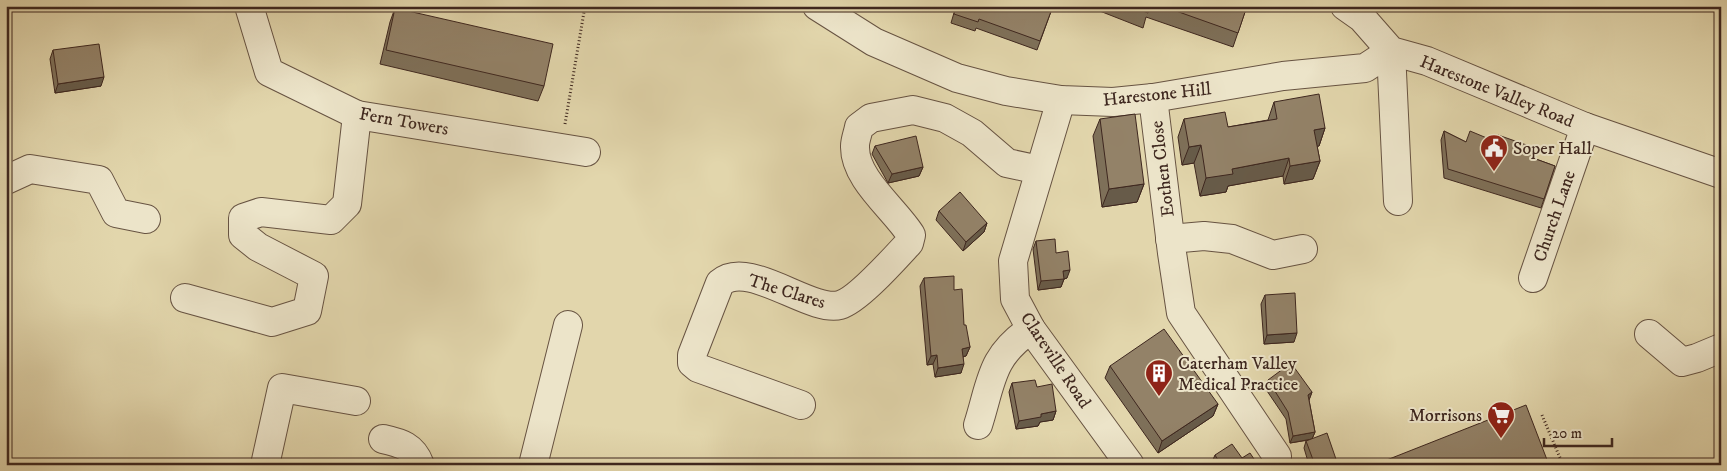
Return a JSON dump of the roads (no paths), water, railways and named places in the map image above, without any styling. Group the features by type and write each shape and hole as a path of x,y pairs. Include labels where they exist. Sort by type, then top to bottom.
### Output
{"street":[{"name":"Fern Towers","path":"249,6 269,72 357,114 573,150"},
{"name":"Harestone Hill","path":"817,6 874,42 957,78 1006,91 1061,100 1113,102 1153,98 1283,76 1365,68 1391,51"},
{"path":"1345,6 1362,18 1391,51 1398,201"},
{"name":"Harestone Valley Road","path":"1391,51 1427,61 1585,127 1721,174"},
{"name":"Eothen Close","path":"1153,98 1170,240 1182,313 1277,456 1276,465"},
{"name":"Clareville Road","path":"1061,100 1013,261 1015,299 1031,329 1130,465"},
{"name":"The Clares","path":"801,405 698,368 692,363 692,355 720,282 725,278 733,275 768,283 825,305 840,305 852,299 908,243 911,235 904,224 863,176 855,147 859,127 871,118 913,110 945,118 972,133 1007,163 1039,170"},
{"path":"185,298 272,322 307,311 314,276 258,247 243,234 243,218 261,212 331,220 347,204 357,114"},
{"name":"Church Lane","path":"1533,278 1585,127"},
{"path":"6,180 30,169 99,180 116,213 146,219"},
{"name":"Eothen Close","path":"1170,240 1204,236 1232,239 1273,255 1303,248"},
{"path":"533,465 568,325"},
{"path":"978,425 995,368 1002,355 1014,340 1031,329"},
{"path":"1649,334 1682,362 1721,348"},
{"path":"265,465 282,388 356,401"},
{"path":"383,439 405,444 412,449 420,465"}],"place":[{"name":"Soper Hall","path":"1494,172"},
{"name":"Caterham Valley Medical Practice","path":"1159,397"},
{"name":"Morrisons","path":"1501,439"}]}
